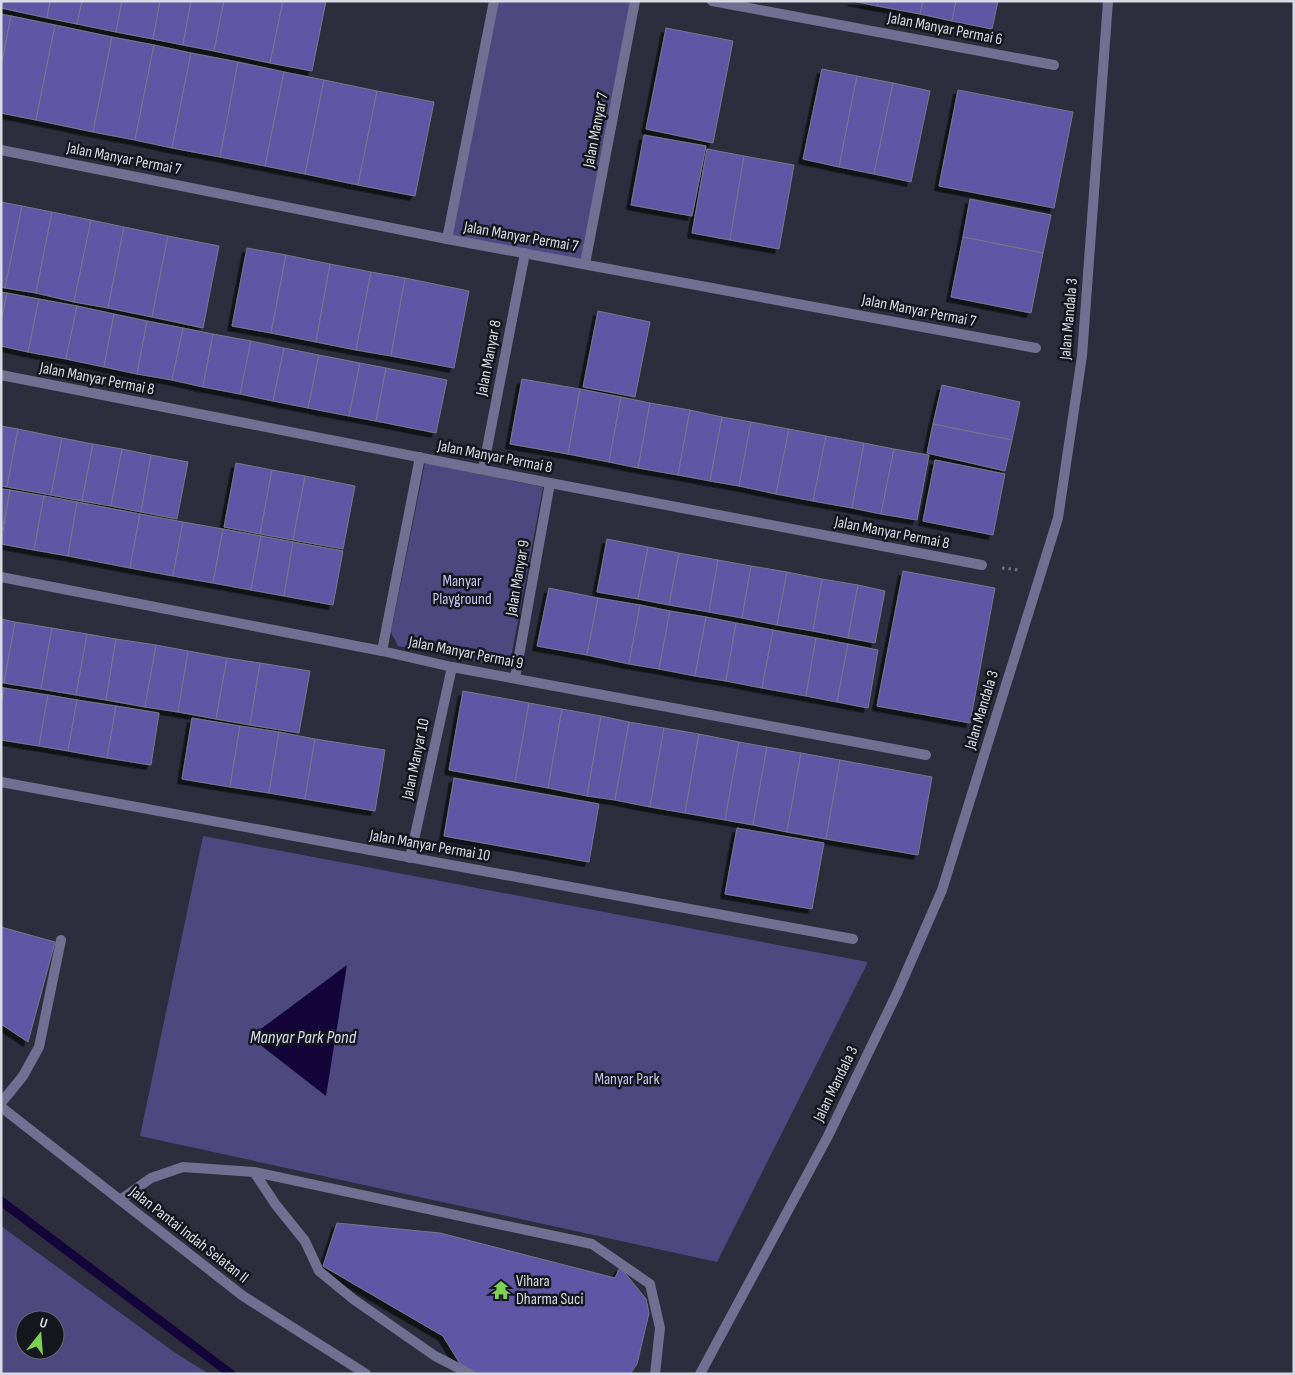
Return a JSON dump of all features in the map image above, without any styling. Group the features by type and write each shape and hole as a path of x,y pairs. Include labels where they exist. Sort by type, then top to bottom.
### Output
{"street":[{"path":"448,239 494,1"},
{"name":"Jalan Manyar 7","path":"585,264 635,1"},
{"name":"Jalan Manyar Permai 6","path":"712,1 1054,65"},
{"name":"Jalan Mandala 3","path":"700,1374 828,1136 898,991 942,890 1058,518 1082,356 1108,1"},
{"name":"Jalan Manyar Permai 7","path":"1,150 525,254 1036,348"},
{"name":"Jalan Manyar 8","path":"483,469 525,254"},
{"name":"Jalan Manyar Permai 8","path":"1,375 550,483 982,565"},
{"path":"382,651 420,457"},
{"name":"Jalan Manyar 9","path":"515,678 550,483"},
{"name":"Jalan Manyar Permai 9","path":"1,577 452,666 926,755"},
{"name":"Jalan Manyar 10","path":"410,858 452,666"},
{"name":"Jalan Manyar Permai 10","path":"1,782 853,940"},
{"path":"1,1103 23,1076 39,1048 61,940"},
{"name":"Jalan Pantai Indah Selatan II","path":"1,1107 243,1296 366,1374"},
{"path":"120,1200 150,1178 183,1168 254,1172 592,1244 650,1284 660,1328 656,1374"},
{"path":"254,1172 276,1205 305,1241 319,1271 353,1299 435,1356 470,1374"}],"path":[{"path":"982,565 1040,574"}],"green space":[{"path":"494,1 635,1 585,264 447,239"},
{"name":"Manyar Playground","path":"425,463 543,487 509,668 398,646 391,632"},
{"name":"Manyar Park","path":"203,836 868,962 717,1262 140,1136"},
{"path":"1,1226 174,1352 209,1374 1,1374"}],"water":[{"name":"Manyar Park Pond","path":"347,965 326,1096 250,1037"}],"building":[{"path":"2,1 50,1 47,18 1,8"},
{"path":"50,1 82,1 77,24 47,18"},
{"path":"82,1 122,1 116,32 77,24"},
{"path":"122,1 160,1 153,39 116,32"},
{"path":"160,1 191,1 183,45 153,39"},
{"path":"191,1 224,1 214,51 183,45"},
{"path":"224,1 283,1 270,63 214,51"},
{"path":"283,1 326,1 312,71 270,63"},
{"path":"852,1 878,1 877,6"},
{"path":"878,1 923,1 920,14 877,6"},
{"path":"923,1 956,1 952,21 920,14"},
{"path":"956,1 998,1 992,29 952,21"},
{"path":"1,14 11,16 1,67"},
{"path":"11,16 55,25 36,120 1,113 1,67"},
{"path":"55,25 112,37 93,132 36,120"},
{"path":"666,28 733,41 713,143 646,129"},
{"path":"112,37 154,45 135,140 93,132"},
{"path":"154,45 191,53 172,148 135,140"},
{"path":"191,53 238,62 220,157 172,148"},
{"path":"238,62 284,72 265,166 220,157"},
{"path":"822,69 857,76 839,167 803,159"},
{"path":"284,72 324,80 305,174 265,166"},
{"path":"857,76 893,83 874,174 839,167"},
{"path":"324,80 377,91 358,185 305,174"},
{"path":"893,83 930,91 911,182 874,174"},
{"path":"958,90 1073,112 1054,208 939,186"},
{"path":"377,91 434,102 415,196 358,185"},
{"path":"644,135 706,146 692,216 631,205"},
{"path":"707,149 744,156 730,240 692,233"},
{"path":"744,156 794,165 779,249 730,240"},
{"path":"970,199 1051,215 1043,253 963,237"},
{"path":"1,202 22,206 5,288 1,287"},
{"path":"22,206 52,212 36,293 5,288"},
{"path":"52,212 91,220 74,302 36,293"},
{"path":"91,220 124,227 108,308 74,302"},
{"path":"124,227 168,236 152,317 108,308"},
{"path":"168,236 219,246 203,328 152,317"},
{"path":"963,237 1043,253 1031,313 951,297"},
{"path":"247,248 286,255 271,333 232,326"},
{"path":"286,255 330,264 316,342 271,333"},
{"path":"330,264 371,272 356,350 316,342"},
{"path":"371,272 405,278 391,356 356,350"},
{"path":"405,278 469,291 454,368 391,356"},
{"path":"1,292 7,293 1,321"},
{"path":"7,293 39,299 28,352 1,346 1,321"},
{"path":"39,299 77,306 66,359 28,352"},
{"path":"77,306 114,314 104,367 66,359"},
{"path":"598,311 650,322 635,397 583,387"},
{"path":"114,314 147,321 137,374 104,367"},
{"path":"147,321 183,328 172,380 137,374"},
{"path":"183,328 213,334 203,387 172,380"},
{"path":"213,334 251,341 240,394 203,387"},
{"path":"251,341 284,348 273,401 240,394"},
{"path":"284,348 319,355 308,408 273,401"},
{"path":"319,355 360,363 349,416 308,408"},
{"path":"360,363 386,368 376,421 349,416"},
{"path":"386,368 447,380 436,433 376,421"},
{"path":"522,379 580,389 568,454 510,444"},
{"path":"942,385 1020,402 1012,440 933,424"},
{"path":"580,389 621,397 609,462 568,454"},
{"path":"621,397 650,403 638,468 609,462"},
{"path":"650,403 690,410 678,475 638,468"},
{"path":"690,410 722,417 710,481 678,475"},
{"path":"722,417 751,422 739,486 710,481"},
{"path":"751,422 789,429 776,494 739,486"},
{"path":"933,424 1012,440 1005,471 927,453"},
{"path":"1,426 18,429 7,487 1,486"},
{"path":"18,429 62,438 51,495 7,487"},
{"path":"789,429 826,436 813,501 776,494"},
{"path":"826,436 864,443 852,508 813,501"},
{"path":"62,438 93,444 82,501 51,495"},
{"path":"864,443 894,449 881,514 852,508"},
{"path":"93,444 122,449 111,506 82,501"},
{"path":"122,449 151,455 141,512 111,506"},
{"path":"894,449 929,455 917,520 881,514"},
{"path":"151,455 188,462 177,519 141,512"},
{"path":"935,460 1005,474 993,535 923,521"},
{"path":"236,463 272,470 260,534 224,527"},
{"path":"272,470 305,476 293,540 260,534"},
{"path":"305,476 355,486 343,549 293,540"},
{"path":"1,489 10,490 1,536"},
{"path":"10,490 44,496 34,550 1,544"},
{"path":"44,496 77,502 68,556 34,550"},
{"path":"77,502 140,514 130,568 68,556"},
{"path":"140,514 183,522 173,576 130,568"},
{"path":"183,522 223,529 213,583 173,576"},
{"path":"223,529 261,536 251,590 213,583"},
{"path":"261,536 293,542 284,596 251,590"},
{"path":"607,539 648,547 638,599 597,592"},
{"path":"293,542 343,551 333,605 284,596"},
{"path":"648,547 679,553 669,605 638,599"},
{"path":"679,553 718,560 709,612 669,605"},
{"path":"718,560 751,566 742,618 709,612"},
{"path":"751,566 787,572 777,625 742,618"},
{"path":"903,571 995,588 970,723 877,706"},
{"path":"787,572 822,579 813,631 777,625"},
{"path":"822,579 858,585 848,638 813,631"},
{"path":"858,585 885,591 875,643 848,638"},
{"path":"549,588 598,598 587,655 537,646"},
{"path":"598,598 640,605 629,664 587,655"},
{"path":"640,605 670,611 659,669 629,664"},
{"path":"670,611 706,617 695,676 659,669"},
{"path":"706,617 736,623 726,681 695,676"},
{"path":"1,619 15,622 4,683 1,682"},
{"path":"15,622 52,628 41,689 4,683"},
{"path":"736,623 773,630 762,688 726,681"},
{"path":"52,628 87,634 76,695 41,689"},
{"path":"773,630 816,638 806,696 762,688"},
{"path":"87,634 116,639 106,700 76,695"},
{"path":"816,638 848,644 837,702 806,696"},
{"path":"116,639 156,645 145,707 106,700"},
{"path":"848,644 878,650 868,708 837,702"},
{"path":"156,645 188,651 178,712 145,707"},
{"path":"188,651 227,658 216,719 178,712"},
{"path":"227,658 260,663 250,725 216,719"},
{"path":"260,663 310,671 299,733 250,725"},
{"path":"1,687 4,688 1,707"},
{"path":"4,688 48,695 39,746 1,740 1,707"},
{"path":"463,691 529,703 515,782 449,770"},
{"path":"48,695 77,700 68,751 39,746"},
{"path":"77,700 116,706 107,758 68,751"},
{"path":"529,703 562,709 548,788 515,782"},
{"path":"116,706 159,713 151,765 107,758"},
{"path":"562,709 601,716 587,796 548,788"},
{"path":"601,716 629,722 615,800 587,796"},
{"path":"192,718 240,726 230,787 182,779"},
{"path":"629,722 664,728 650,807 615,800"},
{"path":"240,726 279,732 269,793 230,787"},
{"path":"664,728 699,734 685,813 650,807"},
{"path":"279,732 315,739 305,799 269,793"},
{"path":"699,734 739,742 725,820 685,813"},
{"path":"315,739 385,750 375,811 305,799"},
{"path":"739,742 767,747 753,825 725,820"},
{"path":"767,747 801,753 787,832 753,825"},
{"path":"801,753 840,760 826,839 787,832"},
{"path":"840,760 932,777 918,855 826,839"},
{"path":"454,778 599,804 589,862 444,836"},
{"path":"737,828 824,843 812,909 725,894"},
{"path":"1,927 55,942 28,1042 1,1024"},
{"name":"Vihara Dharma Suci","path":"337,1223 440,1233 615,1278 620,1267 646,1299 649,1313 637,1364 630,1374 479,1374 462,1367 443,1336 323,1266"}],"waterway":[{"path":"1,1201 231,1374"}],"place":[{"name":"Vihara Dharma Suci","path":"501,1290"}]}
